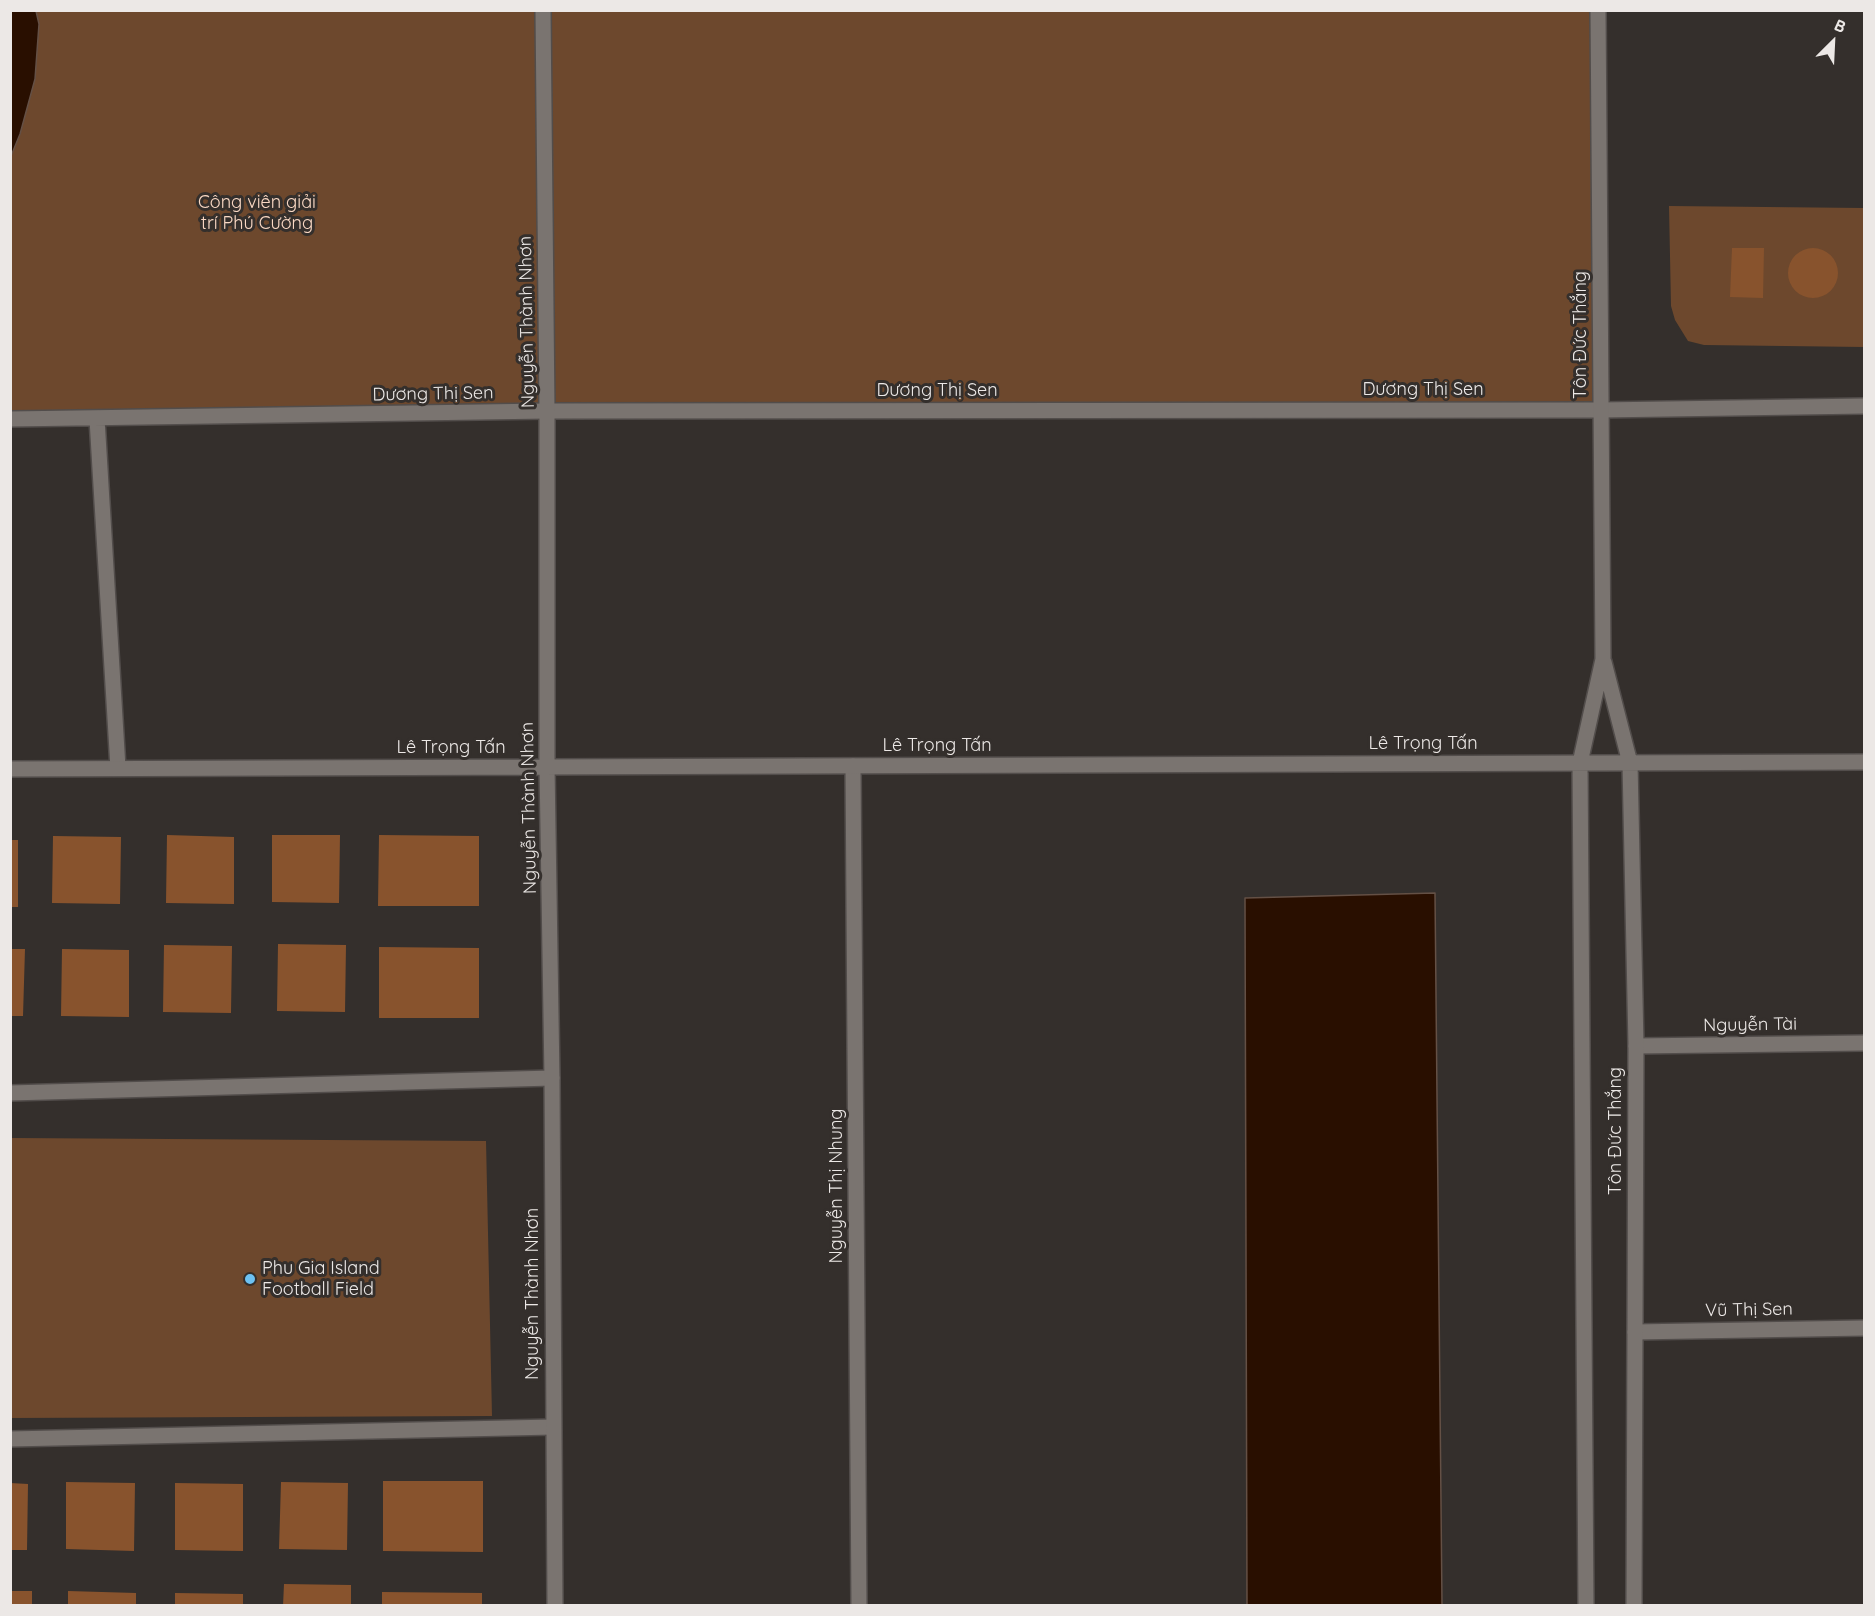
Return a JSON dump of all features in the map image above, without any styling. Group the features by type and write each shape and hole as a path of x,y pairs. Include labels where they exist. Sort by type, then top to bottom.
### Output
{"street":[{"name":"Nguyễn Thành Nhơn","path":"543,10 555,1605"},
{"name":"Tôn Đức Thắng","path":"1586,1605 1580,763 1603,660 1598,10"},
{"name":"Dương Thị Sen","path":"10,419 547,411 1601,410 1864,406"},
{"path":"97,419 118,768"},
{"name":"Tôn Đức Thắng","path":"1603,660 1630,763 1636,1046 1634,1605"},
{"name":"Lê Trọng Tấn","path":"10,769 1864,762"},
{"name":"Nguyễn Thị Nhung","path":"853,766 859,1605"},
{"name":"Nguyễn Tài","path":"1636,1046 1864,1043"},
{"path":"10,1093 552,1078"},
{"name":"Vũ Thị Sen","path":"1635,1332 1864,1328"},
{"path":"10,1439 553,1427"}],"green space":[{"name":"Công viên giải trí Phú Cường","path":"10,11 1598,11 1601,410 11,419"},
{"path":"1669,206 1864,208 1864,347 1704,345 1688,341 1675,320 1671,306"},
{"name":"Phu Gia Island Football Field","path":"11,1138 486,1141 492,1416 11,1418"}],"shaded area":[{"path":"11,10 36,11 39,24 35,79 20,134 11,156"},
{"path":"1435,893 1442,1605 1247,1605 1245,898"}],"building":[{"path":"1732,248 1764,248 1763,298 1730,297"},
{"path":"1813,248 1827,252 1834,259 1838,273 1834,287 1827,294 1813,298 1799,294 1792,287 1788,273 1792,259 1799,252"},
{"path":"167,835 234,837 234,904 166,903"},
{"path":"272,835 340,835 339,903 272,902"},
{"path":"379,835 479,836 479,906 378,906"},
{"path":"53,836 121,837 120,904 52,903"},
{"path":"10,840 18,840 18,907 10,907"},
{"path":"278,944 346,945 345,1012 277,1011"},
{"path":"164,945 232,946 231,1013 163,1012"},
{"path":"379,947 479,948 479,1018 379,1018"},
{"path":"10,949 25,949 23,1016 10,1016"},
{"path":"62,949 129,950 129,1017 61,1016"},
{"path":"383,1481 483,1481 483,1552 383,1551"},
{"path":"66,1482 135,1483 134,1551 66,1549"},
{"path":"281,1482 348,1483 347,1550 279,1549"},
{"path":"10,1483 28,1484 27,1550 10,1550"},
{"path":"175,1483 243,1484 243,1551 175,1550"},
{"path":"284,1584 351,1585 351,1606 283,1606"},
{"path":"10,1591 32,1591 32,1606 10,1606"},
{"path":"68,1591 136,1593 136,1606 68,1606"},
{"path":"382,1592 482,1593 482,1606 382,1606"},
{"path":"175,1593 243,1594 243,1606 175,1606"}],"place":[{"name":"Phu Gia Island Football Field","path":"250,1279"}]}
